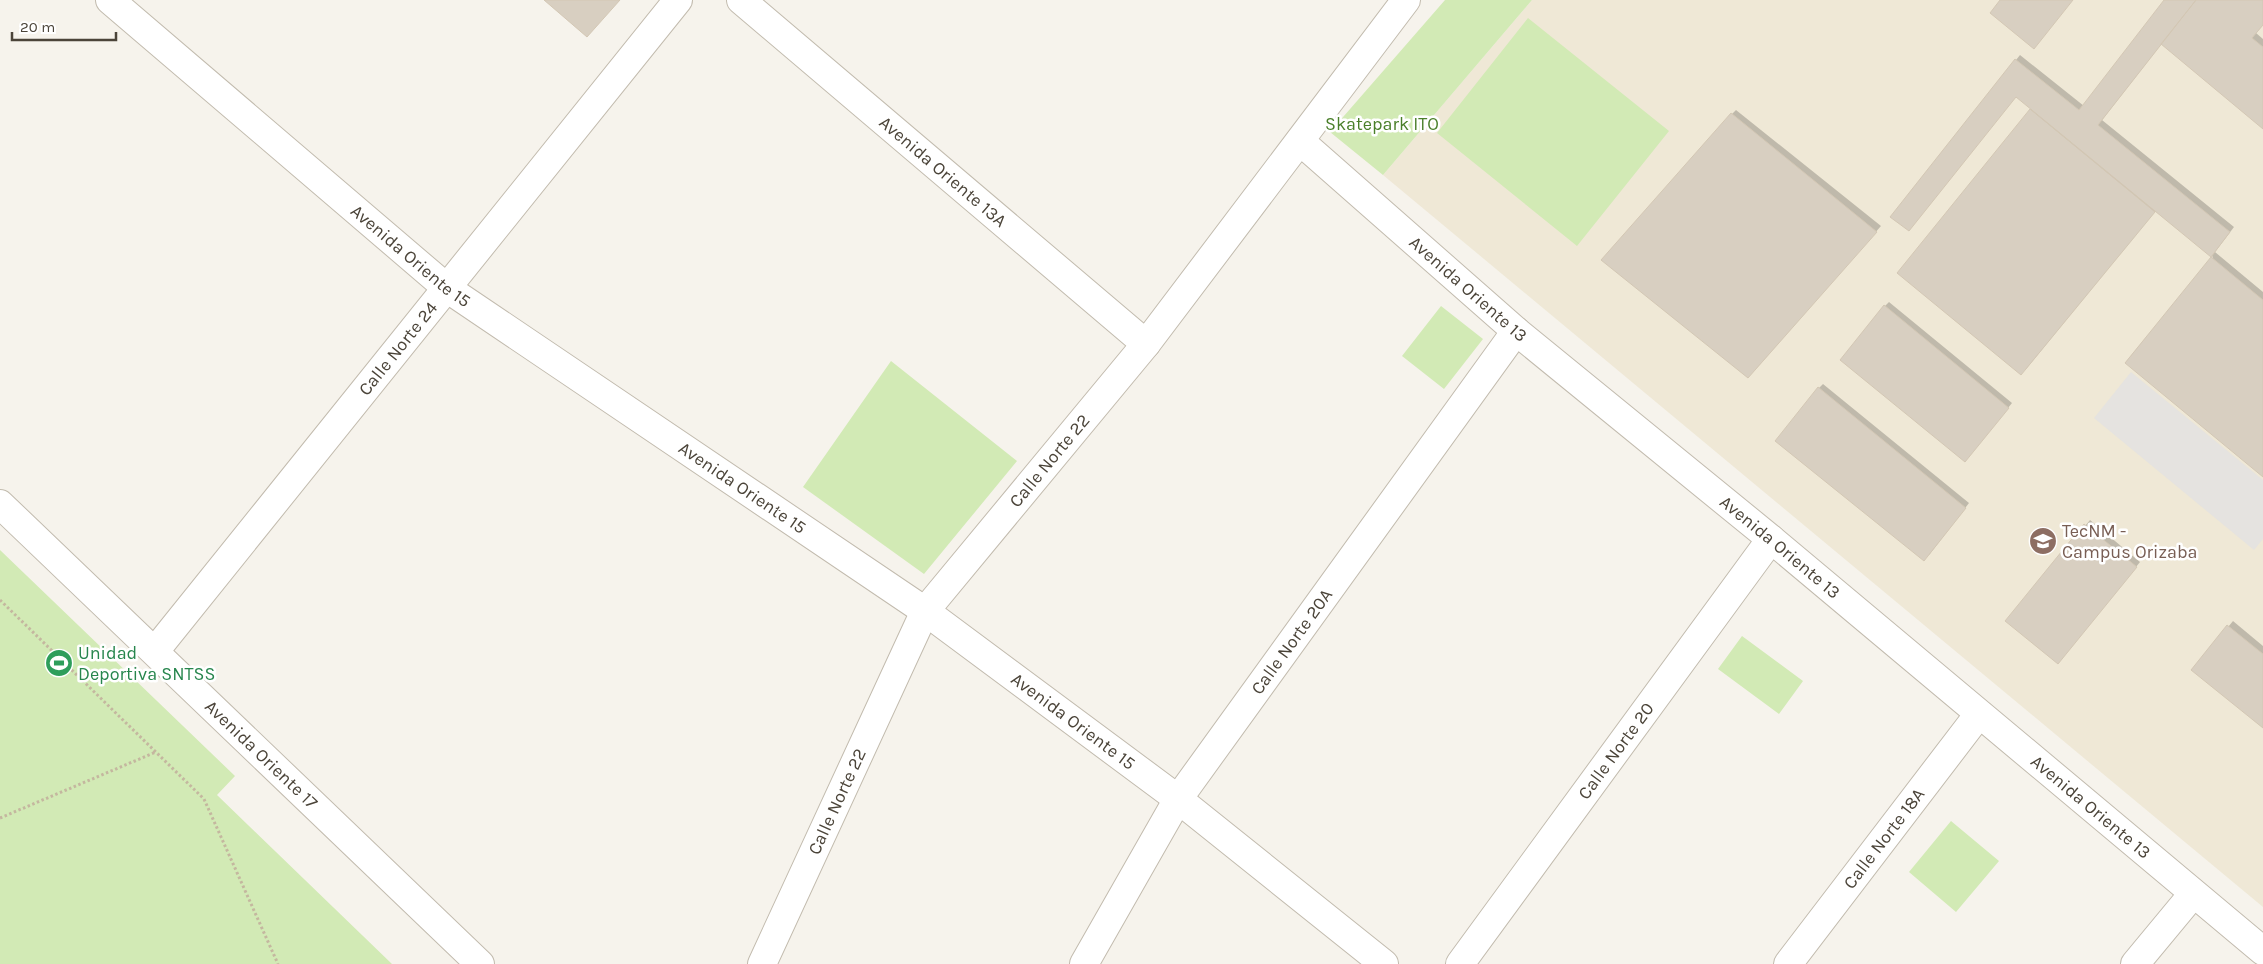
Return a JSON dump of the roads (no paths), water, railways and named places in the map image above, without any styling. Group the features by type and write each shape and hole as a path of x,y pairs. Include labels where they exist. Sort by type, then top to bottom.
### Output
{"street":[{"name":"Avenida Oriente 15","path":"110,0 448,289 925,611 1178,799 1384,964"},
{"name":"Calle Norte 24","path":"155,651 448,289 678,0"},
{"name":"Avenida Oriente 13A","path":"741,0 1146,344"},
{"name":"Calle Norte 22","path":"762,964 925,611 1146,344 1405,0"},
{"name":"Avenida Oriente 13","path":"1300,141 1516,331 1771,539 2263,951"},
{"name":"Calle Norte 20A","path":"1084,964 1178,799 1516,331"},
{"name":"Avenida Oriente 17","path":"0,504 480,964"},
{"name":"Calle Norte 20","path":"1460,964 1771,539"},
{"name":"Calle Norte 18A","path":"1788,964 1979,714"},
{"path":"2135,964 2193,894"}],"place":[{"name":"TecNM - Campus Orizaba","path":"2043,541"},
{"name":"Unidad Deportiva SNTSS","path":"59,663"}],"park label":[{"name":"Skatepark ITO","path":"1382,124"}]}
